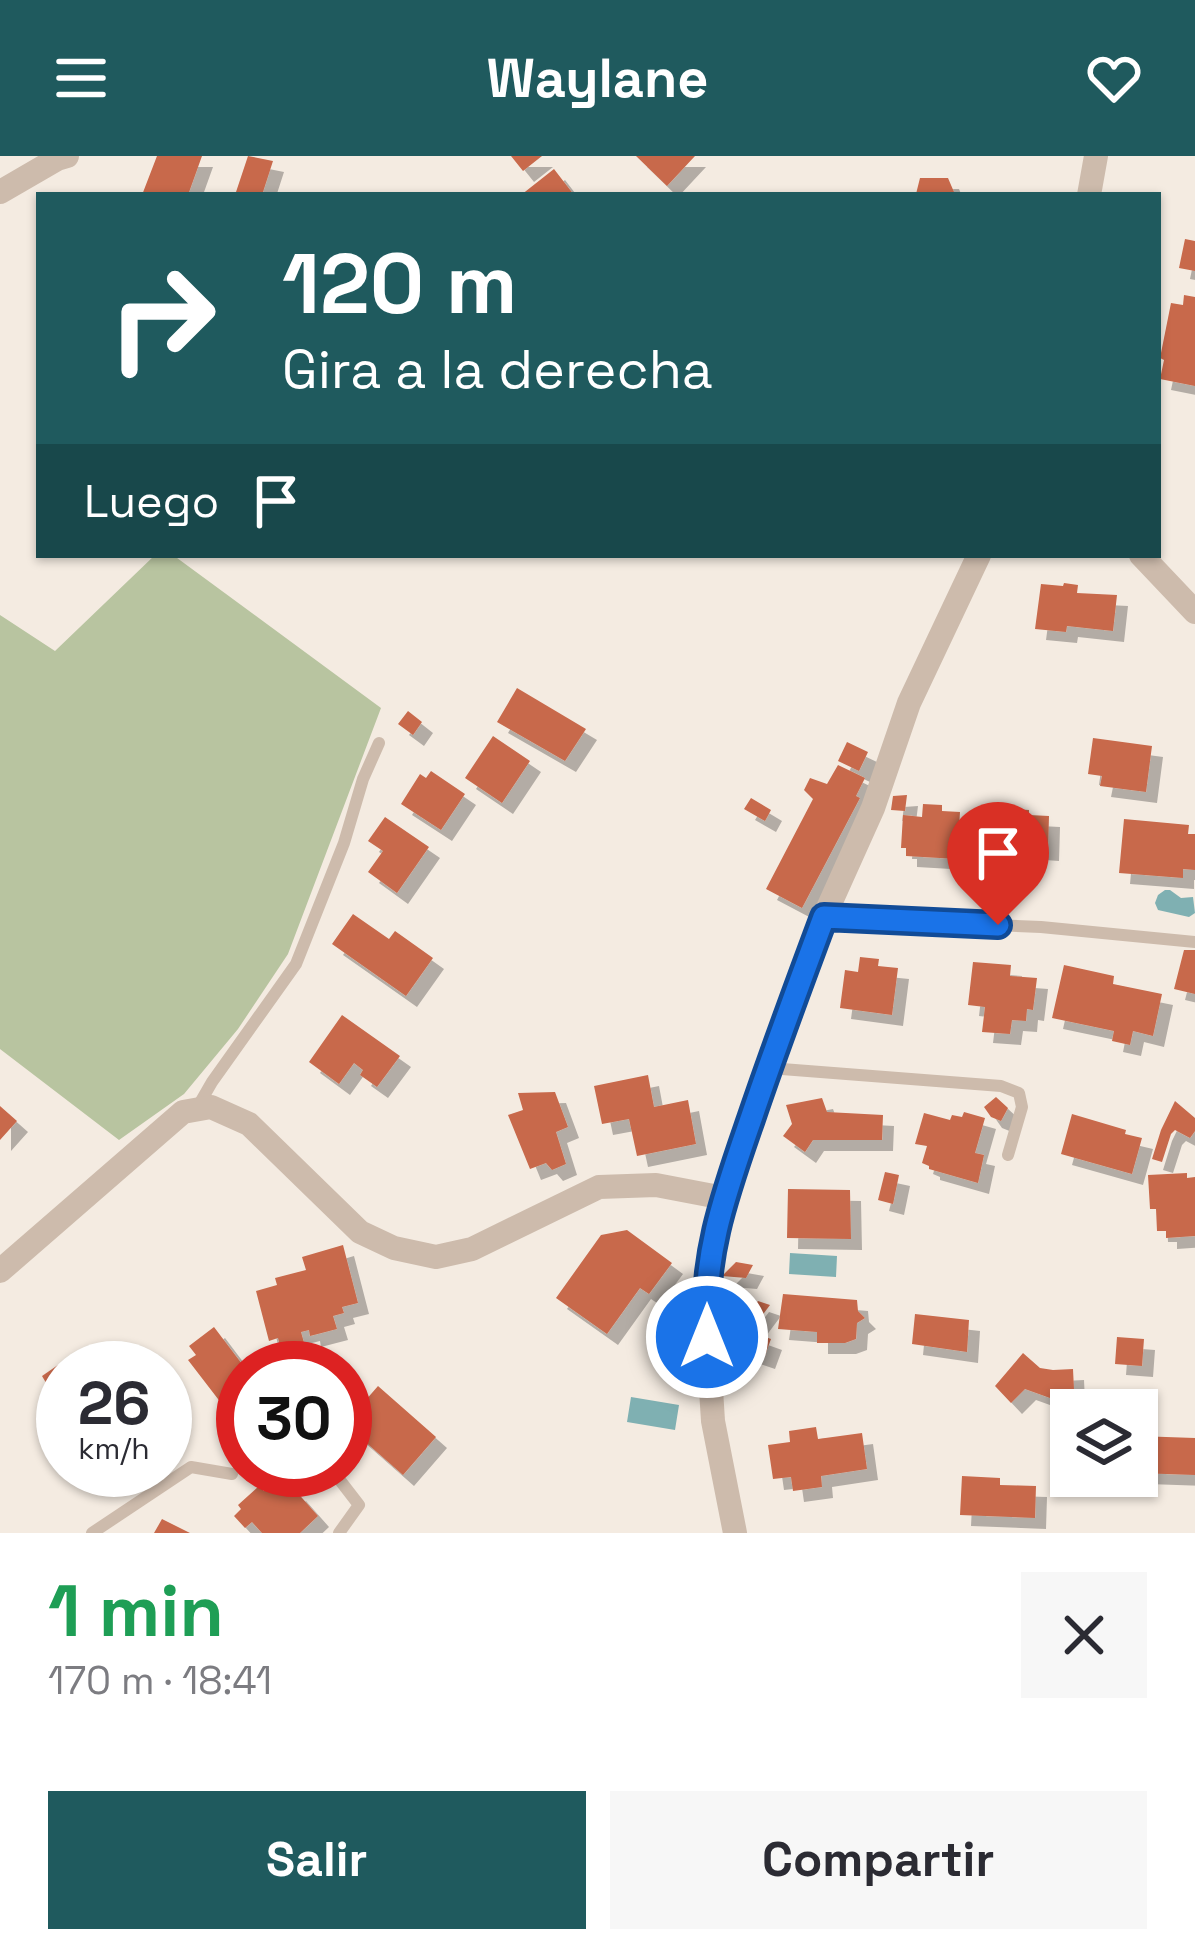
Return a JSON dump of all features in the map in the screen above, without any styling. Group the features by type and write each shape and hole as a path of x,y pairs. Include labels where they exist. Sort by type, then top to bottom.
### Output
{"street":[{"path":"0,192 68,156"},
{"path":"1090,192 1096,156"},
{"path":"734,1533 713,1421 705,1295 724,1198 824,917 873,808 909,703 978,558"},
{"path":"1145,558 1195,612"},
{"path":"0,1271 183,1112 211,1107 249,1124 360,1232 394,1248 436,1257 472,1249 599,1187 656,1185 724,1198"}],"lane":[{"path":"196,1109 296,964 379,743"},
{"path":"824,917 1041,927 1195,942"},
{"path":"768,1068 1000,1086 1019,1093 1022,1107 1008,1155"},
{"path":"92,1533 191,1467 216,1471"},
{"path":"339,1533 359,1505 353,1497"}],"green space":[{"path":"152,558 177,558 381,708 288,954 238,1029 184,1094 119,1140 0,1049 0,615 55,651"}],"water":[{"path":"1165,890 1181,898 1193,897 1195,913 1189,917 1158,910 1155,903"},
{"path":"790,1253 837,1256 836,1277 789,1274"},
{"path":"631,1397 679,1405 675,1430 627,1422"}],"building":[{"path":"157,156 202,156 189,192 143,192"},
{"path":"248,156 273,161 263,192 236,192"},
{"path":"511,156 542,156 523,171"},
{"path":"636,156 695,156 667,186"},
{"path":"554,169 572,192 525,192"},
{"path":"920,178 948,178 954,192 916,192"},
{"path":"1185,239 1195,241 1195,271 1179,268"},
{"path":"1184,295 1195,297 1195,386 1161,379 1171,303 1183,305"},
{"path":"1041,584 1078,585 1077,593 1117,595 1113,631 1067,626 1066,632 1035,629"},
{"path":"517,688 586,729 565,761 497,722"},
{"path":"408,711 422,722 413,735 398,724"},
{"path":"493,736 530,761 502,803 465,778"},
{"path":"1093,738 1152,746 1146,792 1100,786 1102,776 1088,774"},
{"path":"847,742 868,752 859,771 838,761"},
{"path":"838,765 865,778 856,796 860,798 802,908 766,889 813,799 804,790 810,778 827,784"},
{"path":"431,771 465,794 441,830 401,804 420,774 426,778"},
{"path":"907,795 905,811 891,810 893,796"},
{"path":"751,798 771,810 765,821 744,809"},
{"path":"923,804 960,812 957,859 906,856 906,848 901,848 903,815 922,817"},
{"path":"1013,809 1049,816 1048,850 1034,849 1034,858 993,856 995,821 1012,822"},
{"path":"385,817 429,847 397,893 368,872 383,851 368,841"},
{"path":"1124,819 1189,825 1188,834 1195,834 1195,870 1183,869 1183,878 1119,873"},
{"path":"353,914 389,939 395,931 433,958 406,996 332,944"},
{"path":"1184,950 1195,950 1195,994 1174,989"},
{"path":"860,957 879,959 878,966 898,968 892,1015 840,1008 845,970 858,972"},
{"path":"973,962 1011,965 1010,976 1037,978 1033,1010 1027,1009 1026,1021 1012,1020 1010,1034 982,1032 985,1007 968,1005"},
{"path":"1064,965 1114,976 1113,984 1162,994 1153,1036 1133,1031 1130,1045 1112,1041 1114,1031 1052,1018"},
{"path":"342,1015 400,1056 377,1087 360,1075 363,1070 354,1063 339,1084 309,1062"},
{"path":"648,1075 654,1107 688,1100 696,1144 637,1156 629,1119 602,1124 594,1086"},
{"path":"555,1092 568,1127 556,1132 566,1164 552,1170 546,1163 530,1169 508,1115 523,1110 518,1093"},
{"path":"996,1097 1008,1108 1001,1121 984,1107"},
{"path":"822,1098 827,1112 883,1115 882,1140 813,1140 805,1152 783,1136 792,1124 786,1105"},
{"path":"1175,1101 1195,1118 1195,1131 1190,1138 1175,1130 1162,1162 1152,1159 1161,1130"},
{"path":"0,1106 17,1121 0,1140"},
{"path":"964,1112 985,1118 975,1153 984,1155 978,1183 929,1169 922,1163 927,1146 915,1144 924,1113 950,1120"},
{"path":"1072,1114 1142,1138 1132,1174 1061,1154"},
{"path":"885,1172 899,1175 893,1204 878,1200"},
{"path":"1187,1173 1187,1178 1195,1177 1195,1236 1166,1238 1166,1231 1157,1231 1156,1209 1150,1209 1148,1175"},
{"path":"788,1189 850,1190 851,1239 787,1238"},
{"path":"627,1230 672,1263 649,1294 640,1288 607,1334 556,1298 601,1235"},
{"path":"343,1245 358,1303 342,1307 344,1313 333,1316 337,1329 310,1336 309,1330 301,1332 304,1341 269,1341 256,1291 277,1285 275,1278 306,1270 302,1257"},
{"path":"736,1262 753,1265 746,1278 722,1276"},
{"path":"783,1294 857,1300 865,1318 857,1323 856,1339 817,1343 817,1332 778,1329"},
{"path":"758,1301 770,1305 752,1329 741,1323"},
{"path":"915,1314 969,1320 967,1352 912,1344"},
{"path":"214,1327 225,1341 216,1341 216,1396 192,1365 196,1355 192,1344"},
{"path":"757,1334 771,1339 764,1358 749,1353"},
{"path":"1117,1337 1144,1339 1142,1366 1115,1364"},
{"path":"1023,1353 1040,1368 1073,1369 1074,1389 1050,1389 1050,1398 1025,1389 1011,1403 995,1386"},
{"path":"378,1386 436,1437 403,1475 372,1448 372,1393"},
{"path":"816,1427 818,1439 862,1433 867,1469 821,1476 822,1487 793,1491 791,1477 773,1479 768,1445 790,1442 789,1431"},
{"path":"1158,1437 1195,1438 1195,1475 1158,1474"},
{"path":"962,1476 1000,1478 1000,1485 1036,1486 1035,1518 960,1515"},
{"path":"247,1497 301,1497 318,1516 300,1533 262,1533 252,1522 245,1528 234,1516 241,1509 238,1505"},
{"path":"162,1519 190,1533 154,1533"}],"route":[{"path":"707,1337 705,1295 724,1198 824,917 998,925"}]}
